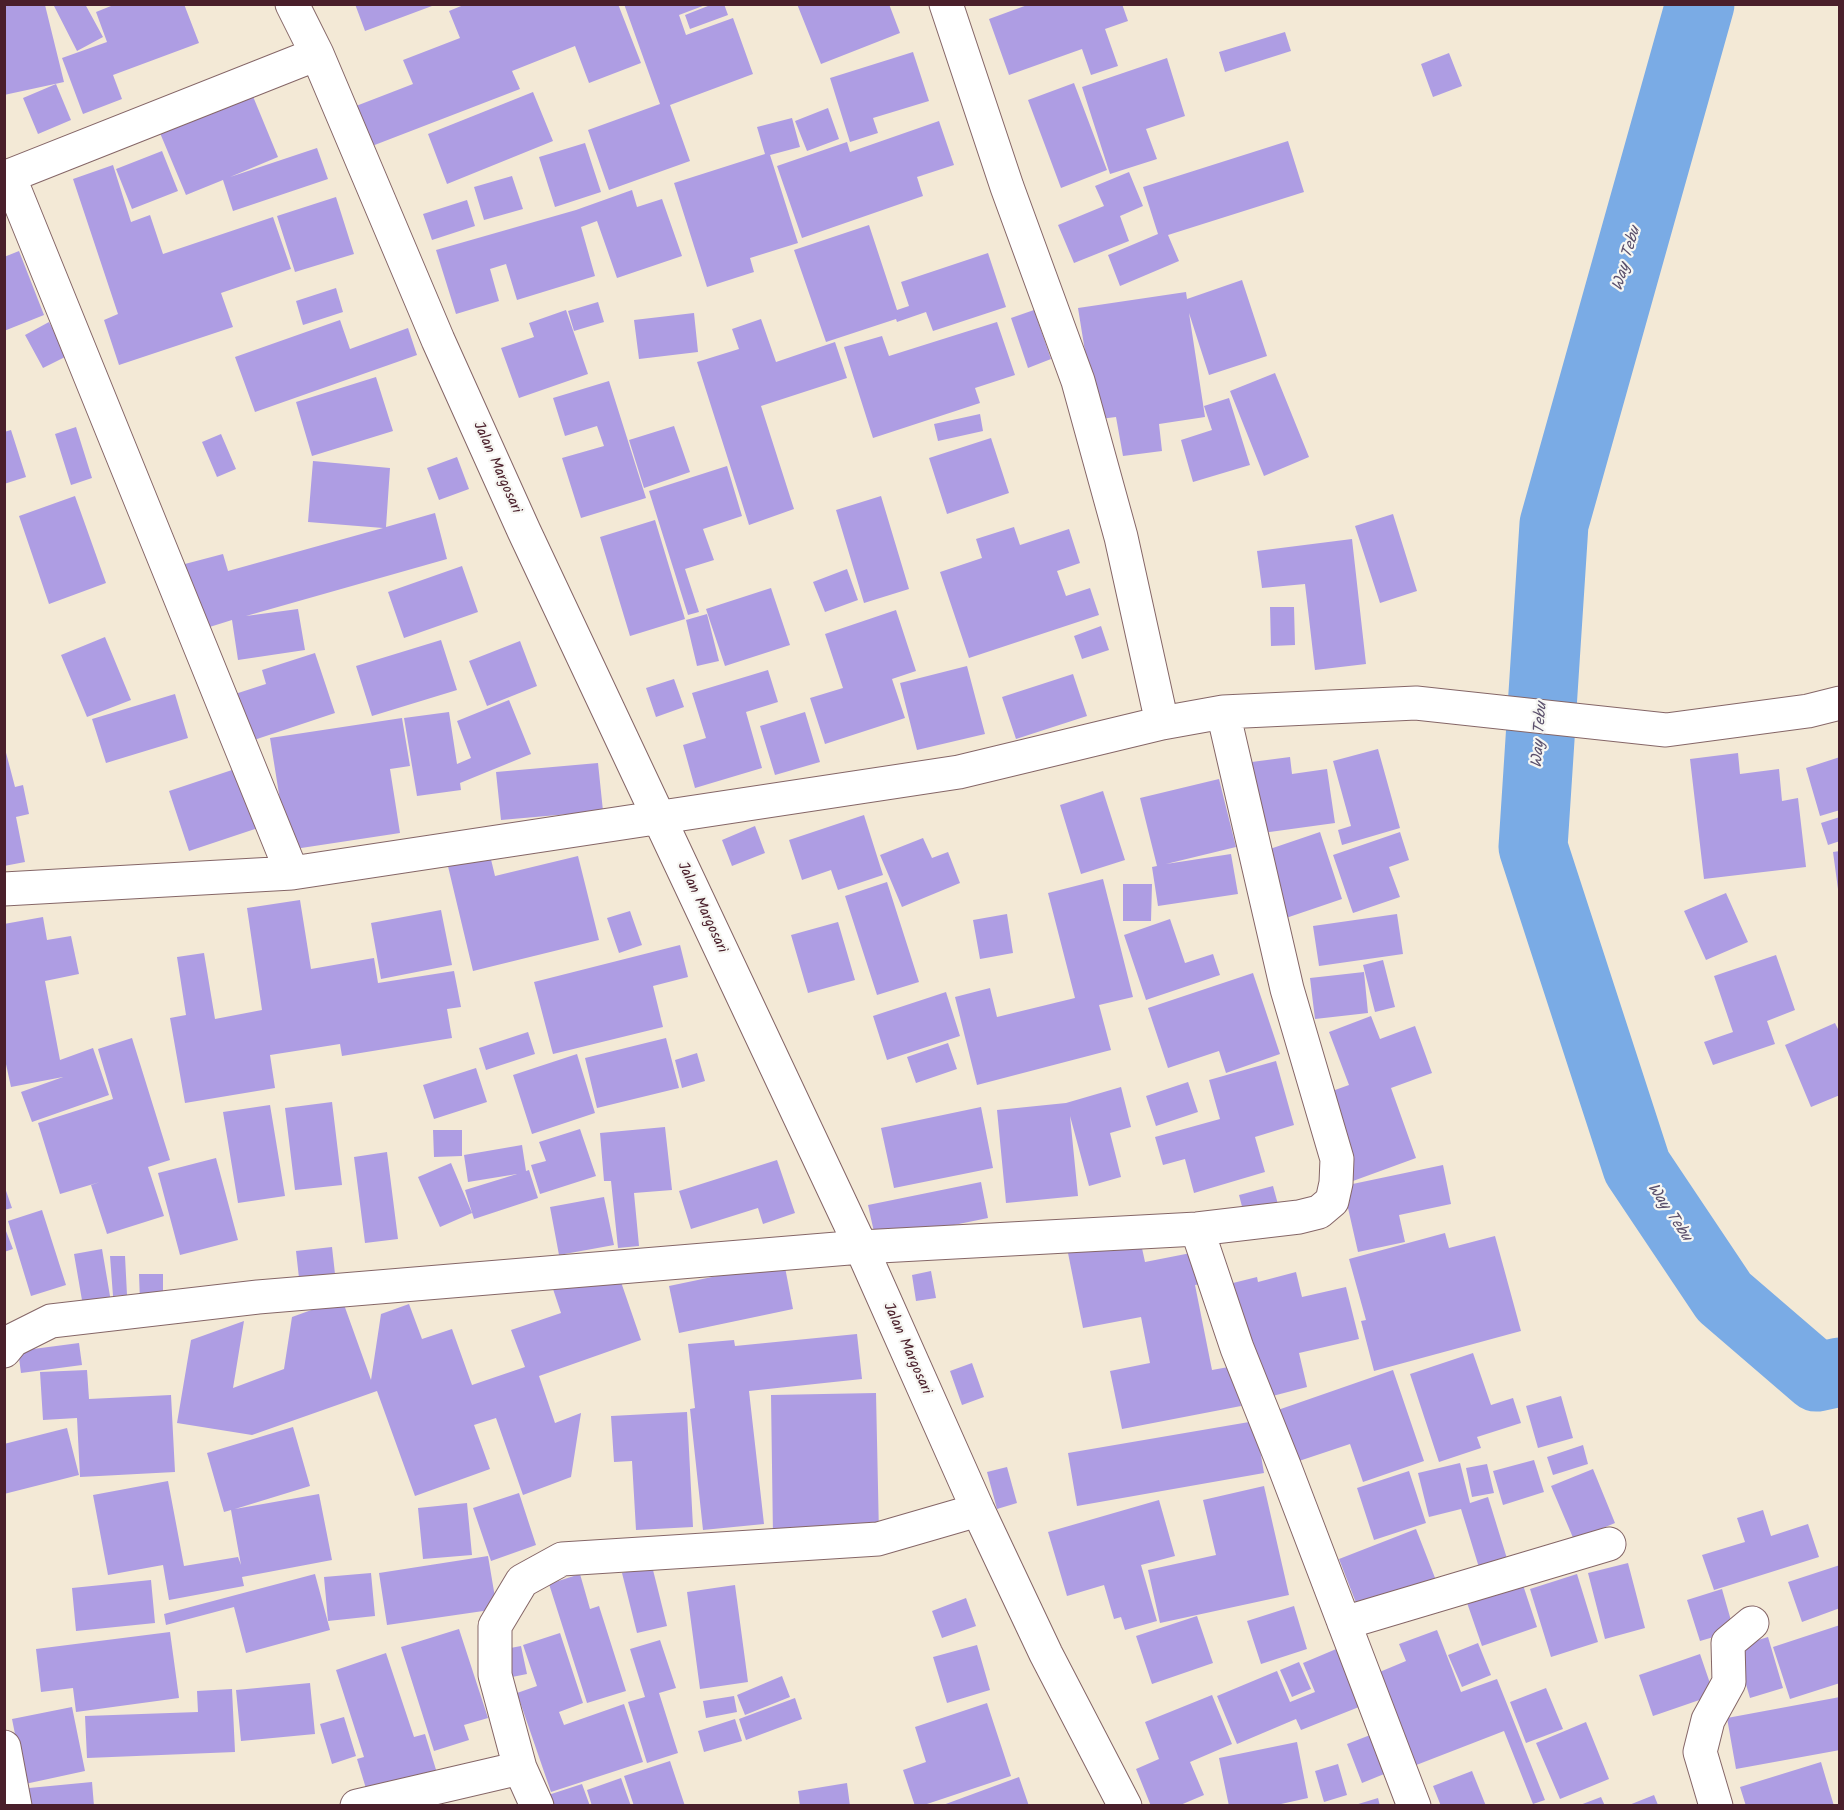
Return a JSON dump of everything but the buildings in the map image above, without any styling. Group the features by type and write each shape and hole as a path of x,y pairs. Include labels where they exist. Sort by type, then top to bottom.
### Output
{"street":[{"name":"Jalan Margosari","path":"292,4 316,54 438,340 524,531 861,1247 978,1510 1046,1654 1125,1806"},
{"path":"946,4 1011,198 1078,381 1121,537 1162,723"},
{"path":"292,873 7,177 316,54"},
{"path":"4,889 292,873 959,772 1162,723 1223,712 1416,703 1666,730 1808,711 1839,703"},
{"path":"4,1351 13,1340 51,1321 258,1297 861,1247 1197,1229 1299,1217 1319,1212 1332,1202 1337,1159 1287,989 1223,712"},
{"path":"1197,1229 1237,1348 1414,1806"},
{"path":"537,1806 520,1768 495,1675 495,1626 522,1581 562,1559 878,1539 978,1510"},
{"path":"1344,1623 1609,1544"},
{"path":"1716,1806 1700,1752 1708,1720 1729,1682 1728,1643 1752,1623"},
{"path":"4,1747 15,1806"},
{"path":"357,1806 520,1768"}],"waterway":[{"name":"Way Tebu","path":"1700,4 1554,524 1533,847 1637,1167 1724,1297 1817,1377 1840,1372"}]}
